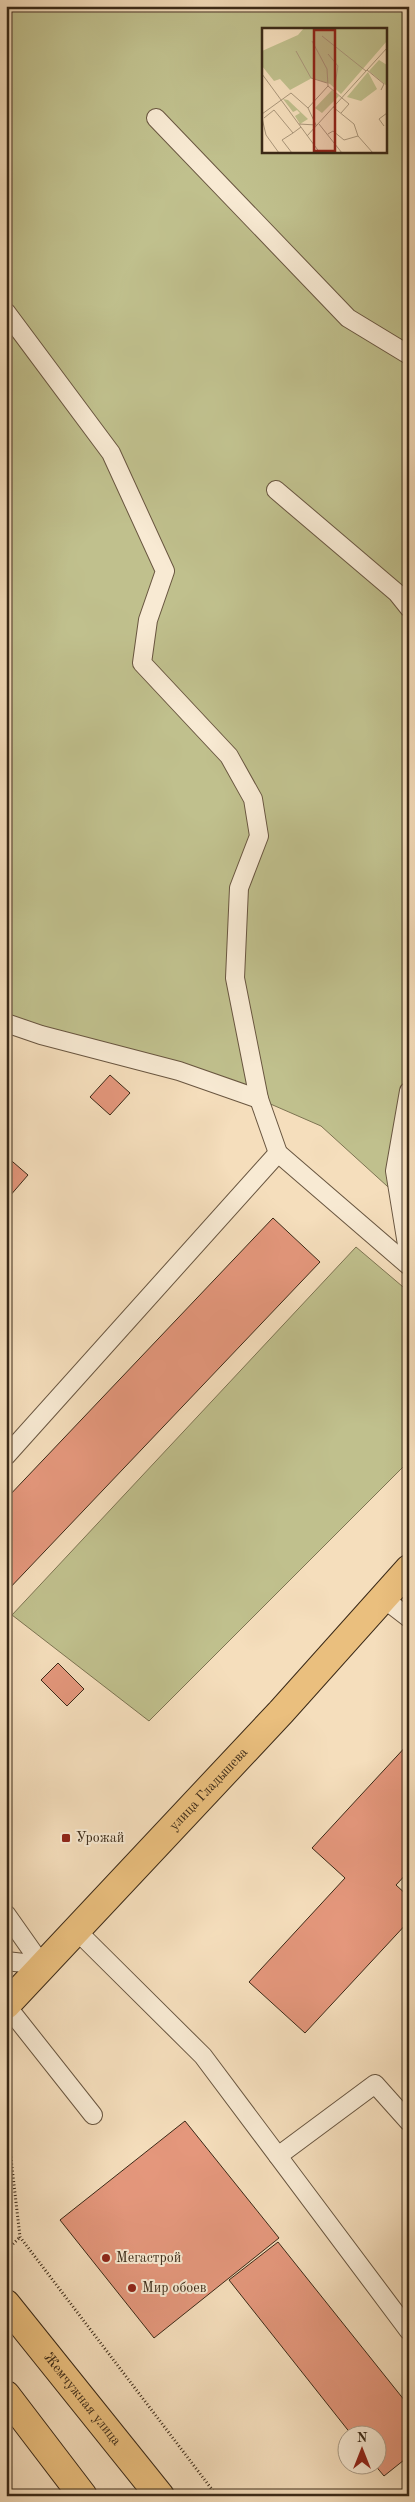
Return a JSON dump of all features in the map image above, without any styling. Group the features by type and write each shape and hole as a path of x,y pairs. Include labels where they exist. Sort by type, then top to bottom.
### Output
{"main road":[{"name":"улица Гладышева","path":"6,2005 75,1929 281,1712 409,1569"},
{"name":"Жемчужная улица","path":"6,2304 160,2496"},
{"path":"6,2395 83,2496"}],"lane":[{"path":"156,118 348,318 409,355"},
{"path":"6,312 111,453 165,571 148,620 142,663 229,756 253,799 259,836 239,888 235,978 259,1099 278,1153 409,1266"},
{"path":"276,490 397,593 409,608"},
{"path":"6,1023 41,1035 179,1070 259,1099"},
{"path":"409,1091 396,1171 409,1257"},
{"path":"6,1456 278,1153"},
{"path":"383,1598 409,1618"},
{"path":"6,1914 42,1965"},
{"path":"75,1929 202,2056 409,2331"},
{"path":"6,1961 42,1965"},
{"path":"6,2005 92,2115"},
{"path":"278,2156 375,2084 409,2122"}],"path":[{"path":"6,2115 20,2237 217,2496"},
{"path":"8,2249 20,2237"}],"green space":[{"path":"6,6 409,6 409,1206 321,1126 259,1099 6,1023"},
{"path":"356,1247 409,1292 409,1461 149,1721 12,1615"}],"building":[{"path":"110,1075 130,1093 110,1115 90,1097"},
{"path":"6,1156 28,1175 9,1197 6,1195"},
{"path":"273,1218 320,1262 6,1592 6,1499"},
{"path":"58,1663 84,1689 67,1706 41,1680"},
{"path":"409,1743 409,1871 396,1885 409,1897 409,1921 305,2033 249,1982 345,1878 312,1848"},
{"path":"185,2121 279,2238 154,2338 60,2220"},
{"path":"278,2242 409,2406 409,2456 388,2473 388,2424 343,2424 229,2280"}],"place":[{"name":"Урожай","path":"66,1838"},
{"name":"Мегастрой","path":"106,2258"},
{"name":"Мир обоев","path":"132,2288"}]}
